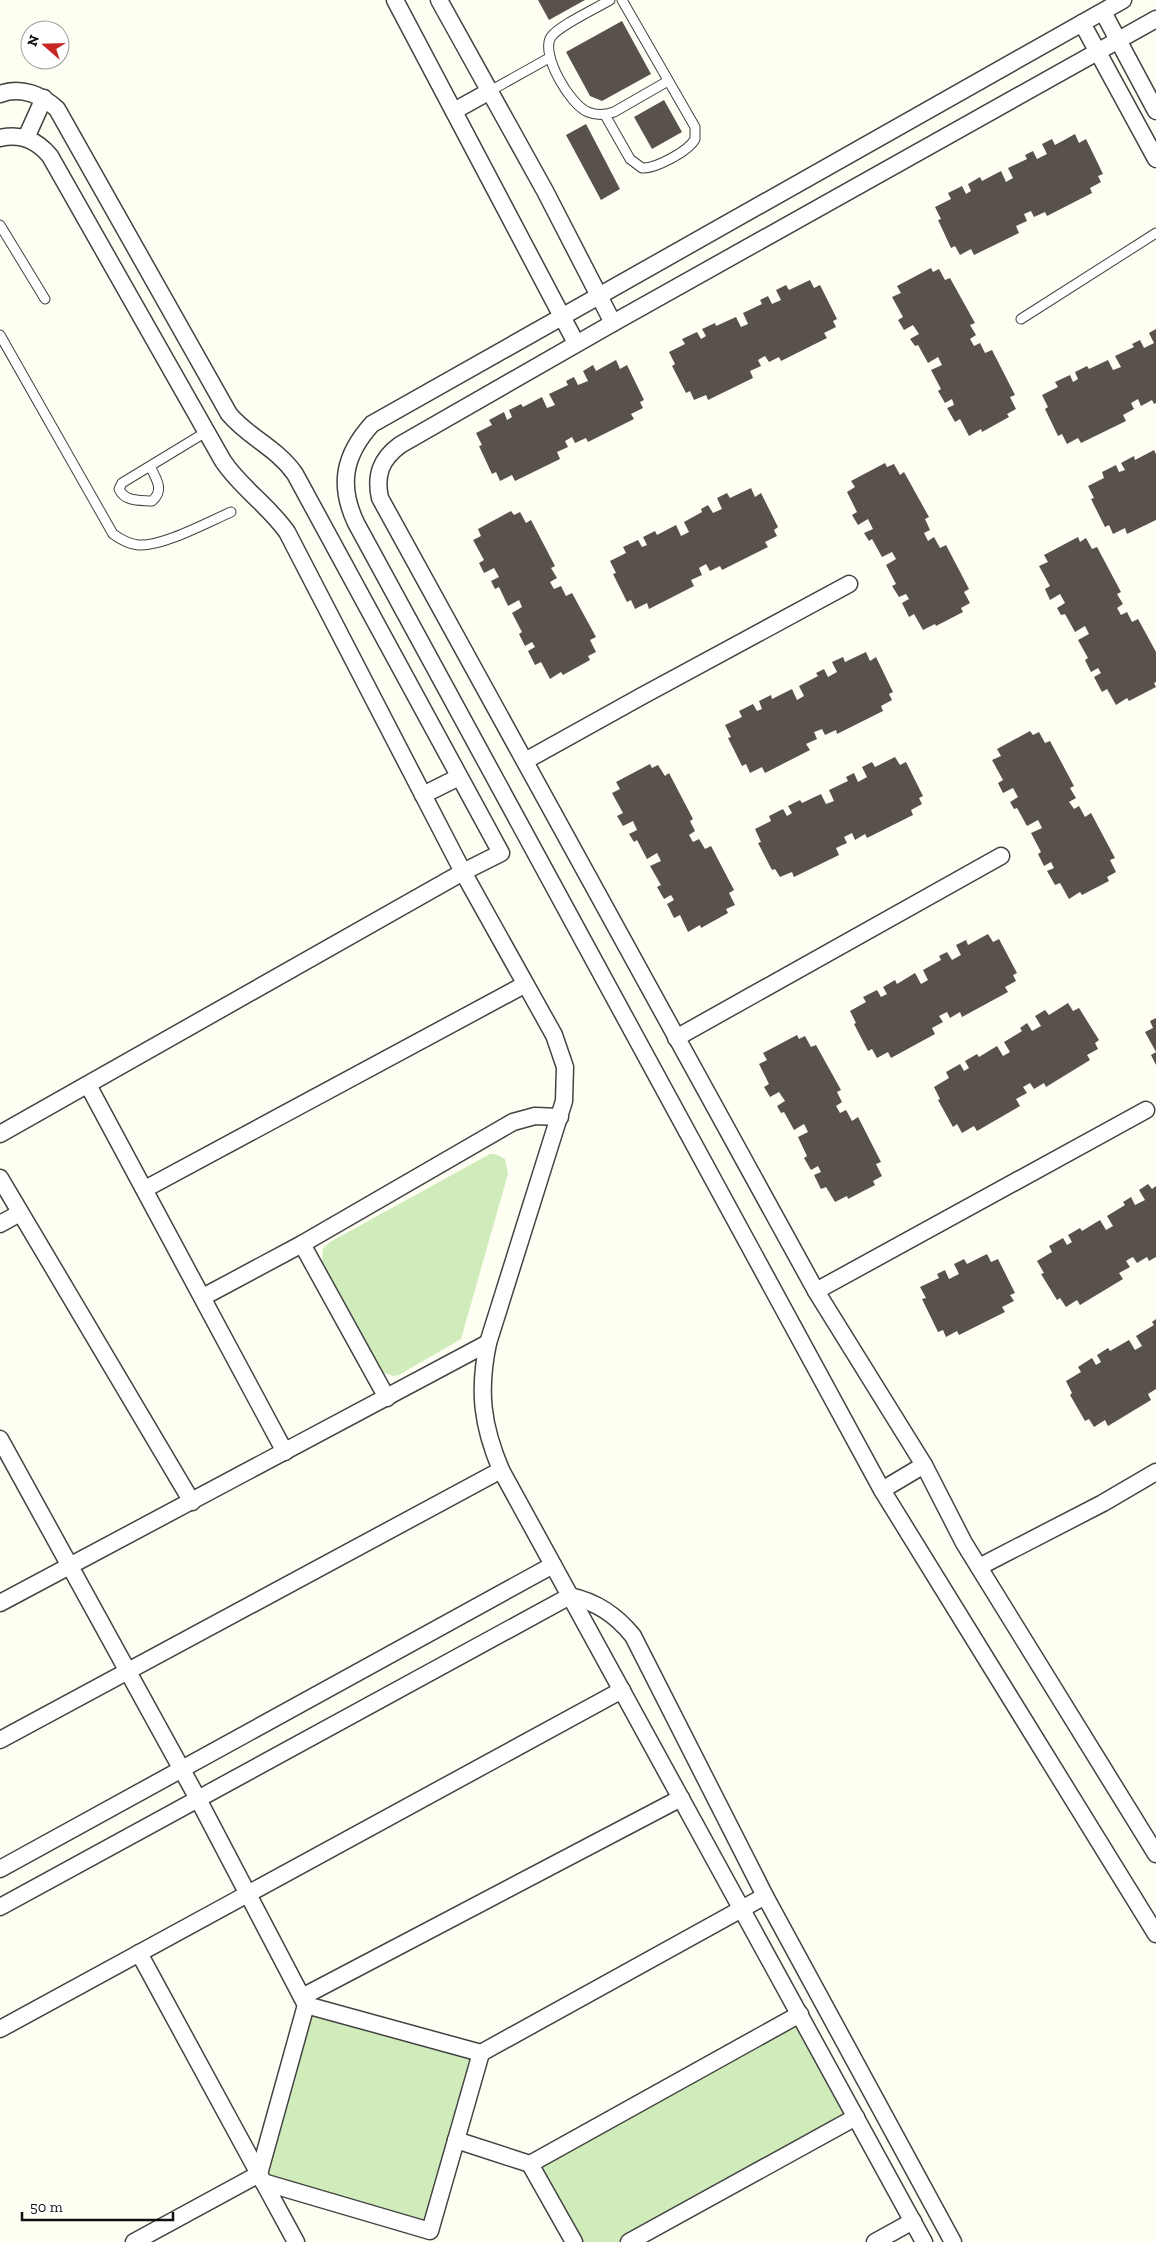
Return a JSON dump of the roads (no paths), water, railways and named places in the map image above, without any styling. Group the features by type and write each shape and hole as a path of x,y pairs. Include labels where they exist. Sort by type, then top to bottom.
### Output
{"street":[{"path":"395,0 576,343"},
{"path":"440,0 613,323"},
{"path":"1123,0 372,424 359,440 350,458 345,484 350,511 882,1490 1156,1934"},
{"path":"1103,12 1156,111"},
{"path":"1155,1848 979,1567 924,1465 816,1291 380,498 378,474 386,457 400,445 576,343 1156,19"},
{"path":"1082,23 1156,159"},
{"path":"0,94 19,91 44,98 57,110 229,414 240,426 281,456 295,474 501,853 463,872 88,1086 0,1134"},
{"path":"454,111 490,91"},
{"path":"26,138 44,98"},
{"path":"0,138 16,136 26,138 43,148 50,156 231,473 271,512 287,532 463,872 524,985 538,1006 560,1050 566,1084 560,1117 488,1343 482,1386 486,1429 501,1470 924,2242"},
{"path":"525,761 849,584"},
{"path":"423,795 459,777"},
{"path":"676,1038 1001,856"},
{"path":"145,1189 524,985"},
{"path":"88,1086 285,1452"},
{"path":"816,1291 1146,1110"},
{"path":"203,1297 302,1244 513,1122 535,1116 560,1117"},
{"path":"0,1178 192,1502"},
{"path":"0,1224 20,1213"},
{"path":"302,1244 387,1398"},
{"path":"0,1603 488,1343"},
{"path":"0,1439 198,1799 304,2001 261,2178 155,2237 134,2242"},
{"path":"882,1490 924,1465"},
{"path":"0,1740 501,1470"},
{"path":"979,1567 1103,1503 1156,1472"},
{"path":"0,1869 553,1565"},
{"path":"0,1907 570,1596 585,1600 612,1614 633,1636 766,1896 953,2242"},
{"path":"0,2029 622,1690"},
{"path":"304,2001 682,1798"},
{"path":"261,2178 433,2236 456,2140 481,2053 766,1896"},
{"path":"139,1953 296,2242"},
{"path":"304,2001 481,2053"},
{"path":"530,2164 800,2014"},
{"path":"629,2242 856,2118"},
{"path":"456,2140 530,2164 574,2242"},
{"path":"875,2242 913,2221"}],"lane":[{"path":"610,0 557,31 548,43 549,58 572,100 579,107 596,115 605,114 614,112 668,81"},
{"path":"605,114 630,159 637,166 652,167 687,148 695,139 695,127 622,0"},
{"path":"490,91 549,58"},
{"path":"0,225 46,299"},
{"path":"1021,319 1156,233"},
{"path":"0,335 113,534 123,541 138,545 152,543 165,540 231,512"},
{"path":"150,466 159,484 160,490 156,497 152,501 128,499 122,495 119,489 122,483 150,466 206,432"}]}
